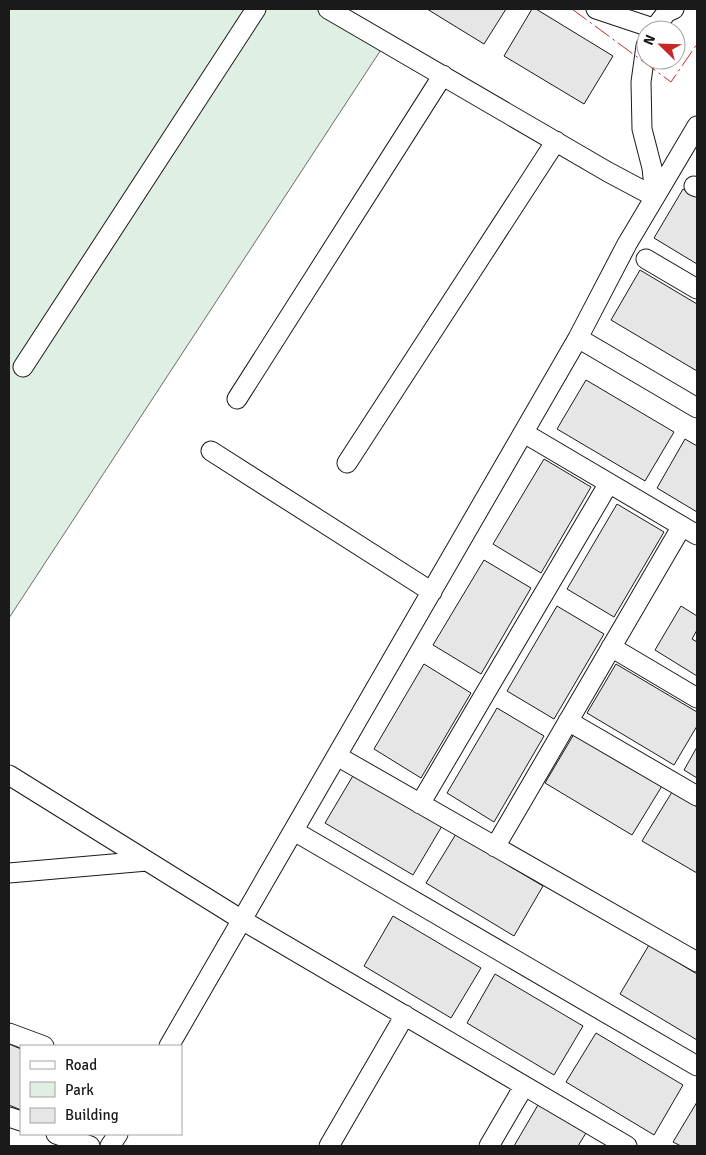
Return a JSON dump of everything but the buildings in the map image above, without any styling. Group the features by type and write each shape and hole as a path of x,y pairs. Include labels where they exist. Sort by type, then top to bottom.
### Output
{"street":[{"path":"24,367 256,9"},
{"path":"328,9 655,197"},
{"path":"596,9 636,28"},
{"path":"661,20 667,12 674,9"},
{"path":"644,70 641,82 642,129 652,168 655,197"},
{"path":"238,399 443,75"},
{"path":"170,1045 524,433 578,338 627,244 697,126"},
{"path":"347,463 556,141"},
{"path":"646,260 697,289"},
{"path":"578,338 697,408"},
{"path":"495,847 611,647 690,530 524,433"},
{"path":"211,451 432,592"},
{"path":"420,804 609,483"},
{"path":"611,647 697,698"},
{"path":"568,721 697,796"},
{"path":"337,756 697,962"},
{"path":"9,775 242,920 524,1086 597,1139 627,1146"},
{"path":"294,830 697,1066"},
{"path":"9,873 147,861"},
{"path":"329,1146 404,1015"},
{"path":"9,1033 41,1045"},
{"path":"489,1146 524,1086"},
{"path":"59,1135 90,1146"},
{"path":"110,1146 117,1135"}],"green space":[{"path":"9,9 341,9 388,39 9,618"}],"power":[{"path":"572,9 671,82 697,44"}]}
